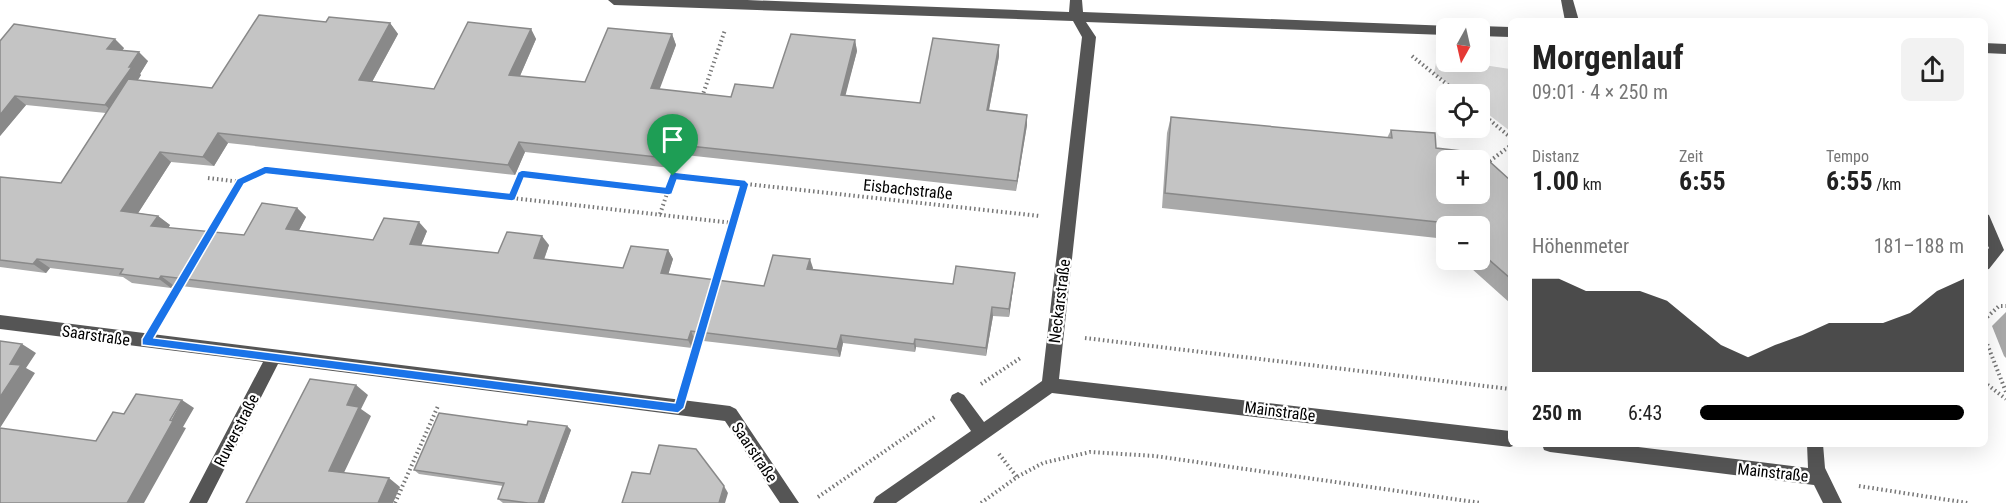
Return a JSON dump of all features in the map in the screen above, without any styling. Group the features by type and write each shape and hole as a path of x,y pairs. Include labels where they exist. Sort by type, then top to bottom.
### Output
{"street":[{"path":"614,0 1436,30"},
{"path":"1076,0 1076,16"},
{"path":"1567,0 1571,18"},
{"name":"Neckarstraße","path":"1050,385 1089,37 1076,16"},
{"path":"1490,31 1508,32"},
{"path":"1988,48 2006,49"},
{"path":"1988,229 1997,250 1988,260"},
{"name":"Saarstraße","path":"0,322 730,414 790,503"},
{"name":"Ruwerstraße","path":"198,503 274,357"},
{"path":"882,503 1050,385"},
{"name":"Mainstraße","path":"1050,385 1508,439"},
{"path":"958,400 982,432"},
{"name":"Mainstraße","path":"1574,447 1818,477"},
{"path":"1815,447 1813,460 1818,477 1833,503"}],"path":[{"path":"700,101 734,4"},
{"path":"1402,28 1406,52 1446,84"},
{"path":"1490,120 1508,135"},
{"path":"660,214 685,144"},
{"path":"1490,161 1508,147"},
{"path":"205,242 241,182 265,170 733,223"},
{"path":"512,197 522,174 669,191"},
{"name":"Eisbachstraße","path":"673,176 1069,219"},
{"path":"208,178 241,182"},
{"path":"714,288 745,184"},
{"path":"146,342 182,282"},
{"path":"1988,316 1999,306 2006,306"},
{"path":"678,408 701,332"},
{"path":"813,499 1055,334 1508,389"},
{"path":"1988,346 2006,392"},
{"path":"395,503 449,380"},
{"path":"1988,385 2006,399"},
{"path":"981,503 1017,477 1043,463 1090,452 1166,457 1481,503"},
{"path":"1818,477 1870,489 1968,503"}],"shaded area":[{"path":"1436,63 1436,72 1490,72 1490,66 1508,69 1508,129 1490,116 1490,84 1449,84 1434,73"}],"building":[{"path":"259,15 326,22 329,17 390,23 359,80 434,89 468,22 531,29 509,75 585,82 608,28 672,34 651,88 731,97 735,84 773,88 791,34 855,40 841,95 920,103 933,38 999,45 987,110 1027,115 1017,181 671,144 666,158 519,142 508,165 218,133 203,157 160,152 121,211 158,216 151,226 244,235 262,203 297,208 286,229 373,240 384,218 419,222 410,244 498,253 507,232 542,236 534,258 623,268 631,246 668,250 661,273 764,286 773,255 810,259 807,269 953,284 956,266 1015,273 1009,309 992,307 986,348 915,339 914,344 841,335 837,349 691,331 688,340 161,276 159,279 120,274 123,269 37,259 33,264 0,260 0,177 61,183 128,79 212,88"},
{"path":"14,24 115,39 107,49 139,52 129,67 132,67 105,105 15,96 0,115 0,41"},
{"path":"1171,117 1392,138 1391,130 1435,133 1436,148 1453,150 1436,150 1436,204 1490,204 1490,162 1508,178 1508,276 1490,261 1490,216 1436,216 1436,222 1165,193"},
{"path":"0,341 22,344 10,364 21,365 0,397"},
{"path":"310,379 356,385 347,405 359,407 329,471 389,478 378,503 246,503"},
{"path":"136,394 182,400 170,420 173,421 127,503 0,503 0,428 96,441 113,412 124,414"},
{"path":"439,413 527,425 528,421 567,426 538,503 498,499 504,483 414,470"},
{"path":"659,445 696,449 724,486 719,503 622,503 632,472 650,474"}],"route":[{"path":"265,170 512,197 522,174 669,191 673,176 745,184 678,408 146,342 241,182 265,170"}]}
